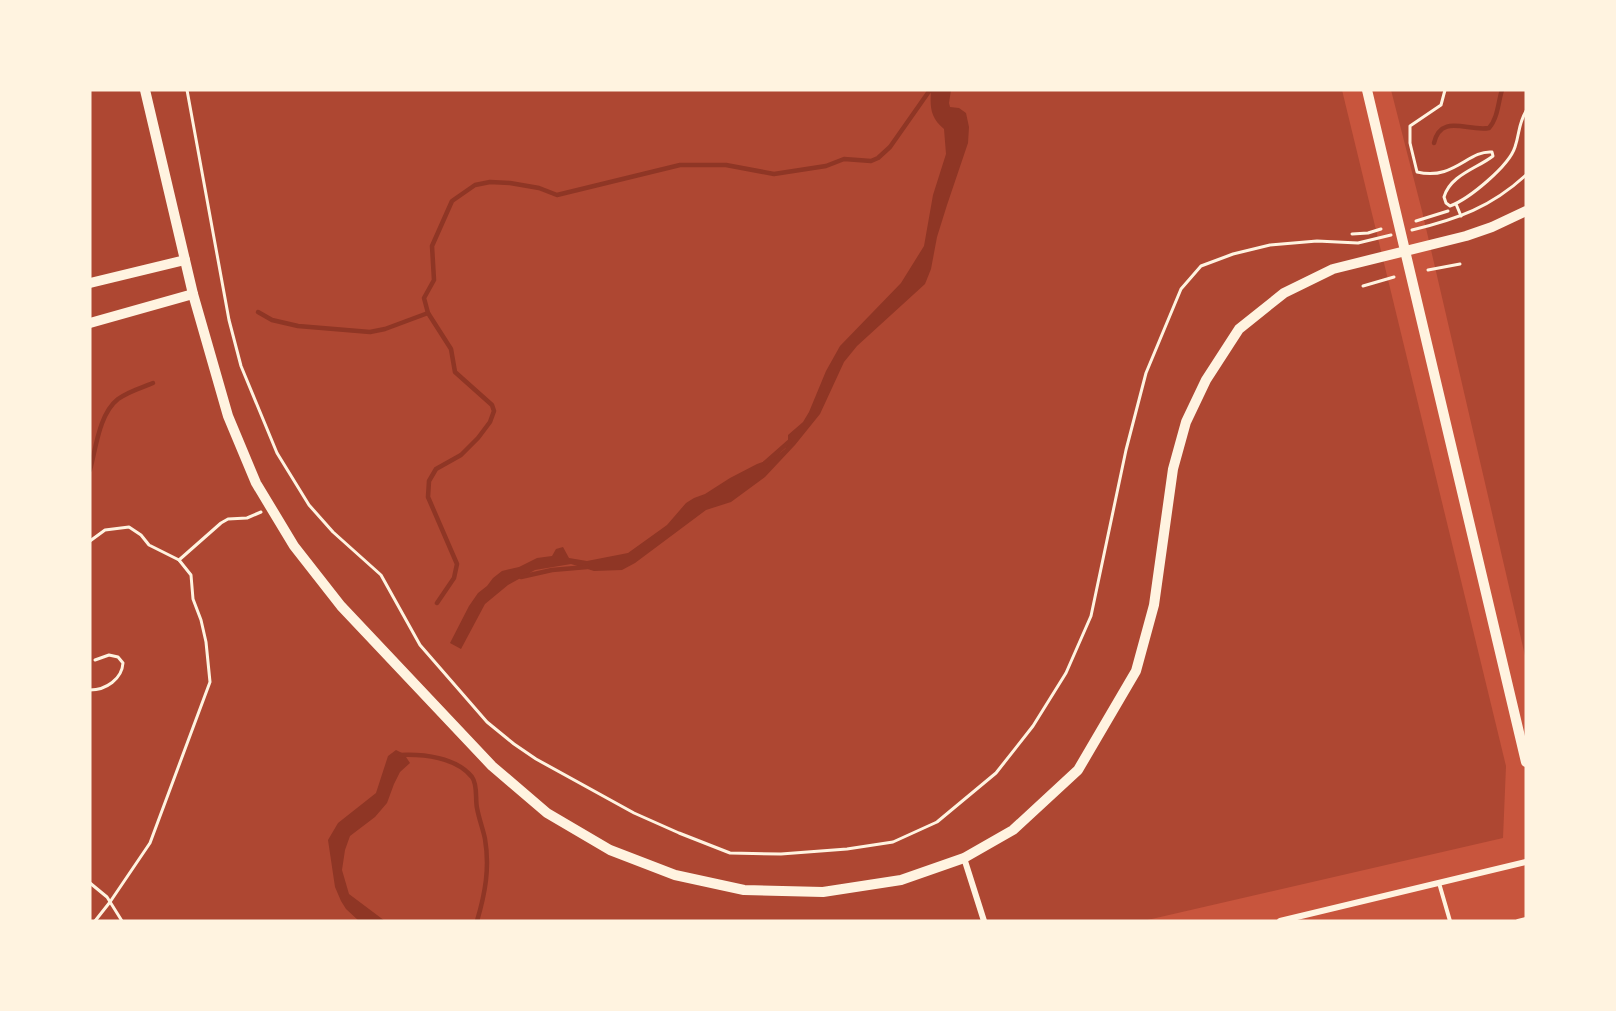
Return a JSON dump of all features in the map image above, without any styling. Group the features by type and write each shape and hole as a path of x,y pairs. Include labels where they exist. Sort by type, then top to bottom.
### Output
{"main road":[{"path":"145,90 185,260 228,416 256,483 294,546 341,606 492,766 547,813 610,850 675,875 744,890 823,892 901,880 964,858 1013,830 1078,770 1136,671 1154,605 1173,469 1186,422 1206,380 1239,329 1284,293 1333,269 1492,227 1526,211"},
{"path":"1367,90 1526,762"},
{"path":"90,283 185,260"},
{"path":"90,323 194,294"}],"street":[{"path":"964,858 984,921"},
{"path":"1280,921 1526,862"}],"lane":[{"path":"1439,883 1450,921"},
{"path":"1518,921 1526,919"}],"path":[{"path":"187,90 229,320 241,366 277,453 309,506 333,532 381,575 420,645 487,722 505,737 536,759 634,813 730,852 781,854 836,850 892,842 937,822 996,773 1033,726 1066,673 1091,616 1126,450 1146,373 1181,289 1201,266 1233,254 1281,244 1317,241 1358,243"},
{"path":"1444,90 1441,105 1410,126 1408,135 1417,172 1450,171 1482,152 1492,152 1493,156 1465,173 1446,192 1446,203 1450,206 1485,183 1507,161 1515,148 1519,123 1526,111"},
{"path":"1438,223 1461,216 1506,193 1526,175"},
{"path":"1456,204 1461,216"},
{"path":"1416,221 1448,211"},
{"path":"1352,234 1381,229"},
{"path":"1428,270 1460,264"},
{"path":"1363,286 1394,277"},
{"path":"179,560 221,522 228,519 247,518 270,507"},
{"path":"90,541 105,530 129,527 141,534 149,545 179,560 191,575 194,599 206,642 210,682 150,843 110,902 94,921"},
{"path":"90,690 99,690 118,678 123,671 123,663 118,657 109,656 94,660"},
{"path":"90,883 108,897 122,921"}],"shaded area":[{"path":"90,90 1342,90 1506,766 1503,838 1143,921 90,921"},
{"path":"931,90 951,90 950,107 959,108 966,113 969,127 968,143 937,237 931,269 925,284 857,346 844,362 820,414 795,445 765,477 731,502 706,510 635,563 622,570 594,571 571,564 535,570 508,585 485,604 461,649 450,643 478,593 502,571 519,567 537,558 552,556 556,549 563,547 569,558 587,561 628,553 667,525 686,503 757,464 773,458 785,449 788,444 788,435 803,422 809,412 826,371 840,346 901,283 924,246 933,195 946,154 944,129 932,111"},
{"path":"1391,90 1526,90 1526,660 1422,211"},
{"path":"396,750 404,754 410,763 400,772 387,803 375,817 350,836 345,850 342,870 349,894 385,921 359,921 346,909 335,887 328,840 338,823 376,793 388,756"}],"waterway":[{"path":"437,603 454,578 457,564 428,497 429,481 436,469 461,455 478,438 490,422 494,411 492,405 455,372 451,349 428,313 424,298 434,280 432,246 452,201 475,185 490,182 539,188 557,195 680,165 726,165 774,174 826,166 844,159 871,161 890,147 930,90"},
{"path":"1434,143 1438,134 1449,126 1489,128 1496,115 1502,90"},
{"path":"258,312 272,320 298,326 370,332 385,329 428,313"},
{"path":"90,470 106,413 118,399 153,383"},
{"path":"765,463 790,441"},
{"path":"521,577 552,570 587,567"},
{"path":"400,755 429,756 448,761 465,770 474,780 487,860 484,891 477,921"}]}
